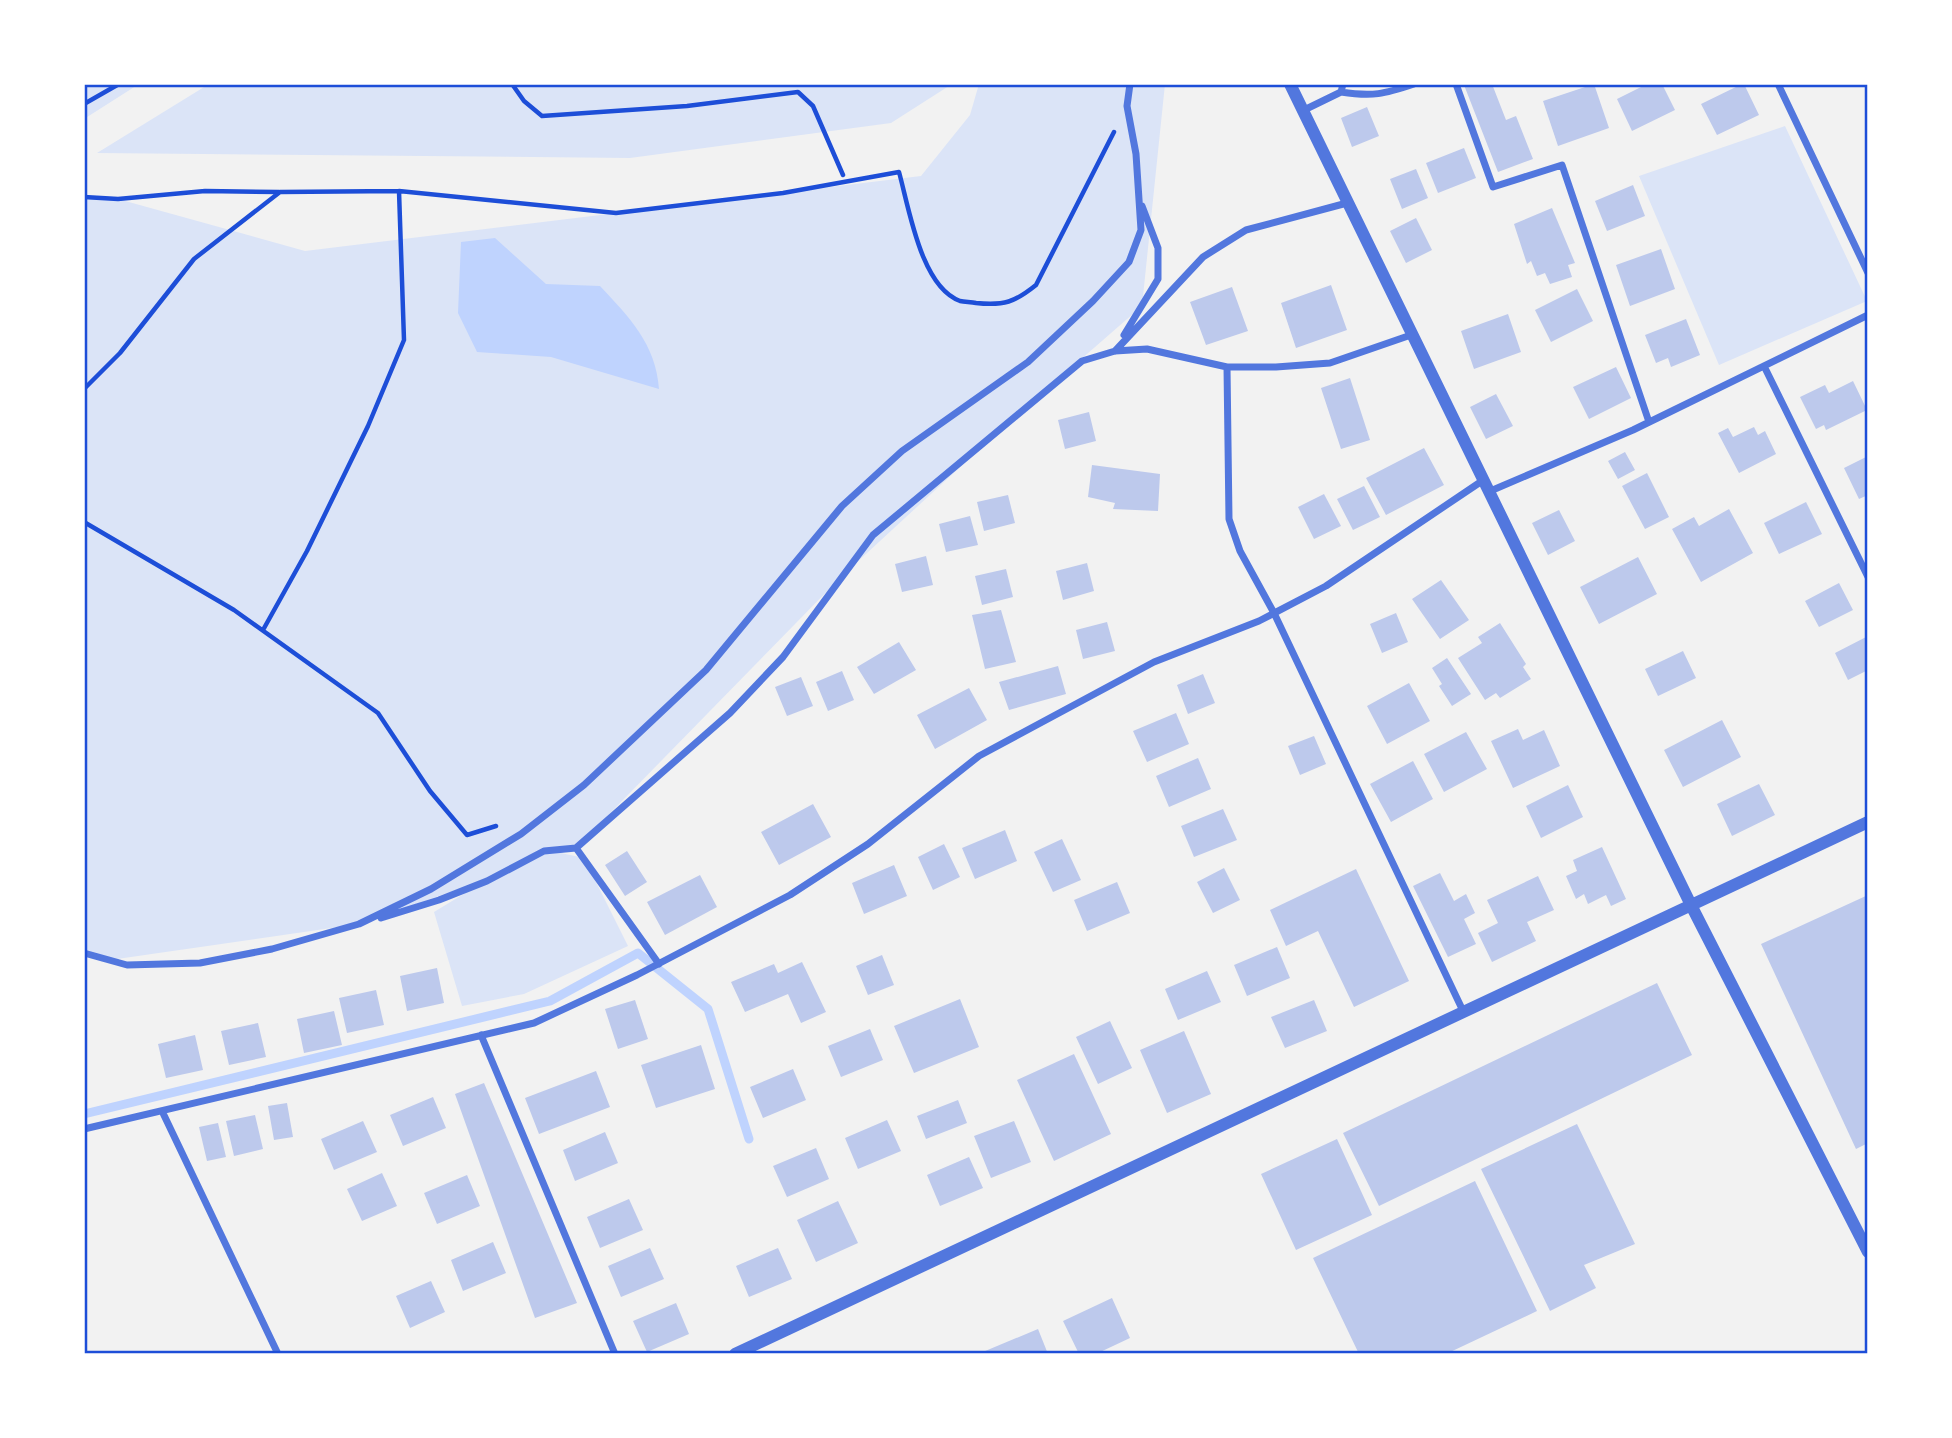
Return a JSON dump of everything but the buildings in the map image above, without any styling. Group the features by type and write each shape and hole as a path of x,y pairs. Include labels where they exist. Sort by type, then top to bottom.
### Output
{"street":[{"path":"359,924 431,889 521,834 584,785 706,670 842,506 902,451 1028,362 1093,301 1129,262 1141,230 1136,154 1127,106 1130,84"},
{"path":"1290,84 1692,907 1868,1252"},
{"path":"1302,111 1342,88 1366,96 1382,95 1414,84"},
{"path":"1456,84 1493,187 1562,165 1649,422"},
{"path":"1778,84 1868,273"},
{"path":"1115,351 1158,279 1158,247 1139,197"},
{"path":"1115,351 1203,257 1246,230 1347,203"},
{"path":"84,1129 534,1023 659,964 801,888 868,844 979,756 1154,662 1273,613 1326,586 1485,487 1649,422 1868,315"},
{"path":"84,953 127,965 200,963 272,949 451,895 487,881 544,851 576,848 730,713 783,657 873,535 1082,361 1115,351 1147,349 1227,367 1330,363 1411,335"},
{"path":"1764,366 1868,577"},
{"path":"1227,367 1230,519 1240,551 1273,613 1464,1013"},
{"path":"735,1354 1692,907 1868,822"},
{"path":"576,848 659,964"},
{"path":"481,1035 615,1354"},
{"path":"162,1111 278,1354"}],"path":[{"path":"84,104 119,84"},
{"path":"512,84 524,100 542,116 687,106 798,92 813,106 843,175"},
{"path":"84,197 118,199 205,191 399,191 616,213 783,192 899,173 925,264 941,288 960,301 1002,303 1016,301 1036,285 1127,106"},
{"path":"262,630 307,551 368,426 404,340 399,191"},
{"path":"84,389 120,354 194,259 280,192"},
{"path":"84,522 234,610 378,713 430,791 467,835 506,822"}],"shaded area":[{"path":"84,84 139,84 84,119"},
{"path":"209,84 952,84 891,123 630,158 97,153"},
{"path":"979,84 1165,84 1142,306 1009,422 841,577 576,848 561,853 584,858 628,946 524,994 462,1006 434,912 490,878 359,924 110,960 84,949 84,197 118,199 305,251 921,176 970,115"},
{"path":"1785,126 1867,301 1719,365 1639,176"}],"water":[{"path":"495,238 546,284 600,286 631,320 647,345 653,358 659,389 551,357 477,352 458,313 461,242"}],"waterway":[{"path":"84,1114 550,1001 638,953 708,1009 749,1139"}]}
